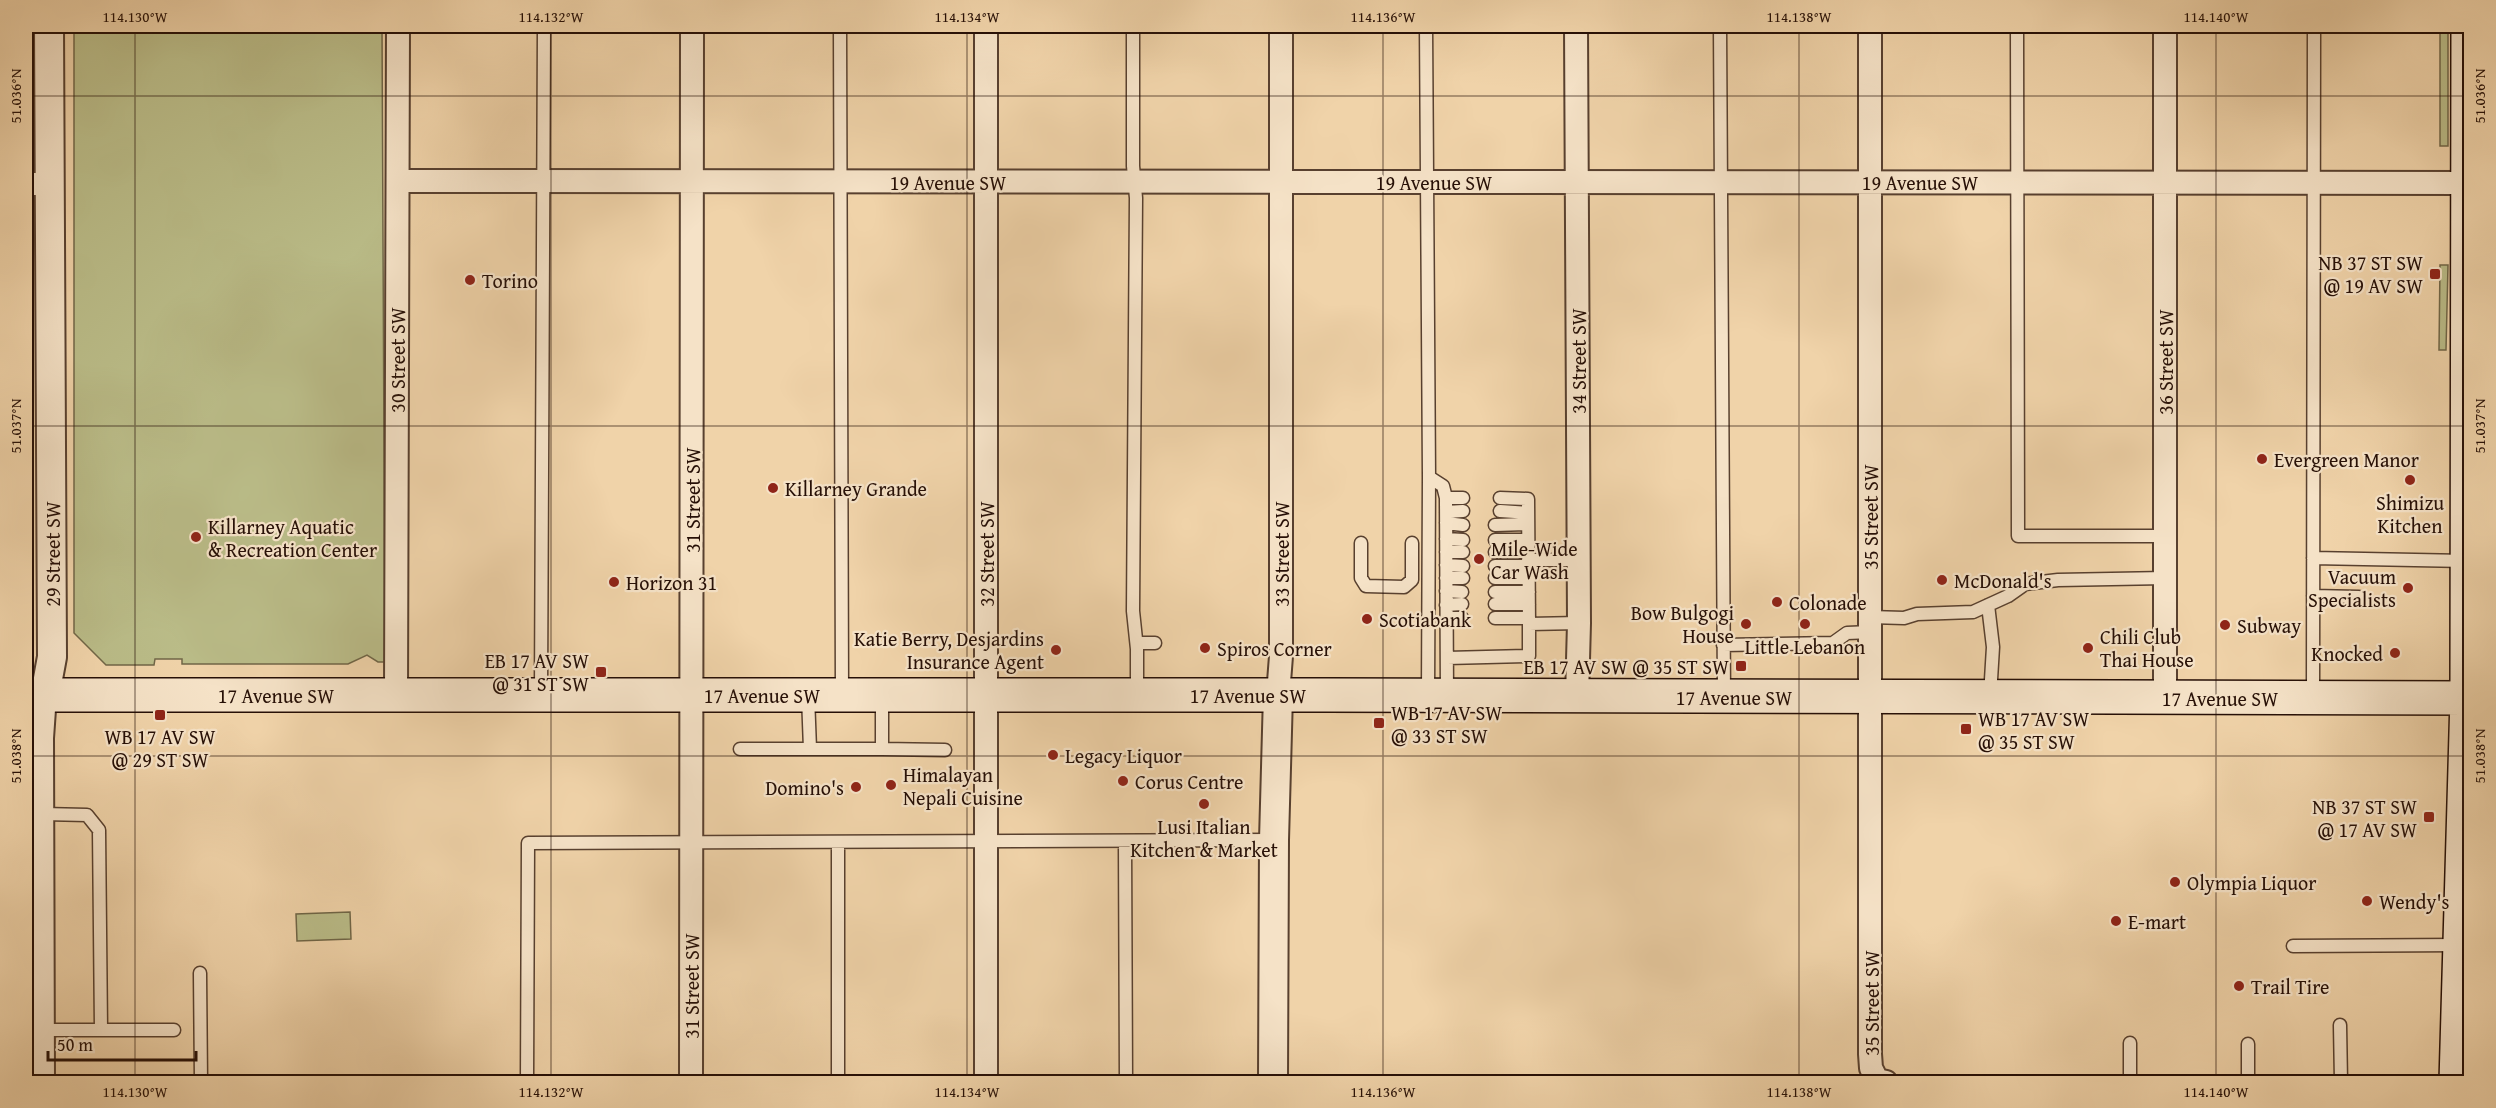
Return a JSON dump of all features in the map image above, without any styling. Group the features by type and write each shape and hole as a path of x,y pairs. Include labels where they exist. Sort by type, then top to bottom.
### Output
{"main road":[{"path":"2456,1083 2464,998 2469,698 2468,26"},
{"name":"17 Avenue SW","path":"35,695 2469,698"}],"street":[{"name":"29 Street SW","path":"43,1083 44,1030 34,868 43,813 42,738 35,695 52,657 37,184 49,26"},
{"name":"30 Street SW","path":"396,695 398,26"},
{"name":"31 Street SW","path":"691,1083 692,26"},
{"name":"32 Street SW","path":"986,26 986,1083"},
{"name":"33 Street SW","path":"1273,1083 1274,840 1281,656 1281,26"},
{"name":"34 Street SW","path":"1576,26 1579,560 1577,697"},
{"name":"35 Street SW","path":"1870,26 1870,1054 1871,1068 1881,1081"},
{"name":"36 Street SW","path":"2164,698 2165,26"},
{"name":"19 Avenue SW","path":"398,181 2469,183"}],"lane":[{"path":"541,695 544,26"},
{"path":"840,26 842,695"},
{"path":"1133,26 1135,182 1133,611 1137,643 1137,695"},
{"path":"1426,26 1429,477 1438,696"},
{"path":"1720,26 1724,697"},
{"path":"2017,26 2018,536 2164,536"},
{"path":"2313,698 2314,26"},
{"path":"1429,477 1443,486 1446,498 1447,658 1438,696"},
{"path":"1446,498 1463,504 1446,518"},
{"path":"1447,658 1529,656 1528,499 1500,504 1528,519"},
{"path":"1446,518 1463,525"},
{"path":"1495,525 1528,519"},
{"path":"1361,543 1362,578 1366,586 1404,587 1412,580 1412,543"},
{"path":"1446,546 1463,546"},
{"path":"1495,546 1528,559 1579,560"},
{"path":"2313,558 2469,561"},
{"path":"1495,572 1528,559"},
{"path":"1446,572 1463,572"},
{"path":"1723,645 1833,643 1847,633 1917,614 1974,612 2008,596 2025,584 2058,580 2164,578"},
{"path":"1446,591 1462,598 1446,605"},
{"path":"2313,596 2359,597"},
{"path":"1495,598 1529,598"},
{"path":"1989,605 1993,648 1990,697"},
{"path":"1446,618 1462,618"},
{"path":"1495,618 1579,623"},
{"path":"1137,643 1155,643"},
{"path":"808,695 810,749"},
{"path":"882,695 882,749"},
{"path":"740,749 945,750"},
{"path":"43,813 87,815 99,830 101,1030"},
{"path":"527,1083 528,843 1274,840"},
{"path":"1125,841 1126,1083"},
{"path":"838,842 838,1083"},
{"path":"2293,946 2465,945"},
{"path":"201,973 201,1083"},
{"path":"2340,1025 2341,1083"},
{"path":"44,1030 174,1030"},
{"path":"2130,1043 2130,1083"},
{"path":"2248,1044 2248,1083"}],"green space":[{"path":"74,26 382,26 385,662 378,662 367,655 348,664 182,664 182,659 155,659 154,665 106,665 74,633"},
{"path":"2440,26 2448,26 2448,146 2440,146"},
{"path":"2440,265 2448,265 2446,350 2439,350"},
{"path":"350,912 351,939 297,941 296,914"}],"place":[{"name":"NB 37 ST SW @ 19 AV SW","path":"2435,274"},
{"name":"Torino","path":"470,280"},
{"name":"Evergreen Manor","path":"2262,459"},
{"name":"Shimizu Kitchen","path":"2410,480"},
{"name":"Killarney Grande","path":"773,488"},
{"name":"Killarney Aquatic & Recreation Center","path":"196,537"},
{"name":"Mile-Wide Car Wash","path":"1479,559"},
{"name":"McDonald's","path":"1942,580"},
{"name":"Horizon 31","path":"614,582"},
{"name":"Vacuum Specialists","path":"2408,588"},
{"name":"Colonade","path":"1777,602"},
{"name":"Scotiabank","path":"1367,619"},
{"name":"Bow Bulgogi House","path":"1746,624"},
{"name":"Little Lebanon","path":"1805,624"},
{"name":"Subway","path":"2225,625"},
{"name":"Spiros Corner","path":"1205,648"},
{"name":"Chili Club Thai House","path":"2088,648"},
{"name":"Katie Berry, Desjardins Insurance Agent","path":"1056,650"},
{"name":"Knocked","path":"2395,653"},
{"name":"EB 17 AV SW @ 35 ST SW","path":"1741,666"},
{"name":"EB 17 AV SW @ 31 ST SW","path":"601,672"},
{"name":"WB 17 AV SW @ 29 ST SW","path":"160,715"},
{"name":"WB 17 AV SW @ 33 ST SW","path":"1379,723"},
{"name":"WB 17 AV SW @ 35 ST SW","path":"1966,729"},
{"name":"Legacy Liquor","path":"1053,755"},
{"name":"Corus Centre","path":"1123,781"},
{"name":"Himalayan Nepali Cuisine","path":"891,785"},
{"name":"Domino's","path":"856,787"},
{"name":"Lusi Italian Kitchen & Market","path":"1204,804"},
{"name":"NB 37 ST SW @ 17 AV SW","path":"2429,817"},
{"name":"Olympia Liquor","path":"2175,882"},
{"name":"Wendy's","path":"2367,901"},
{"name":"E-mart","path":"2116,921"},
{"name":"Trail Tire","path":"2239,986"}]}
